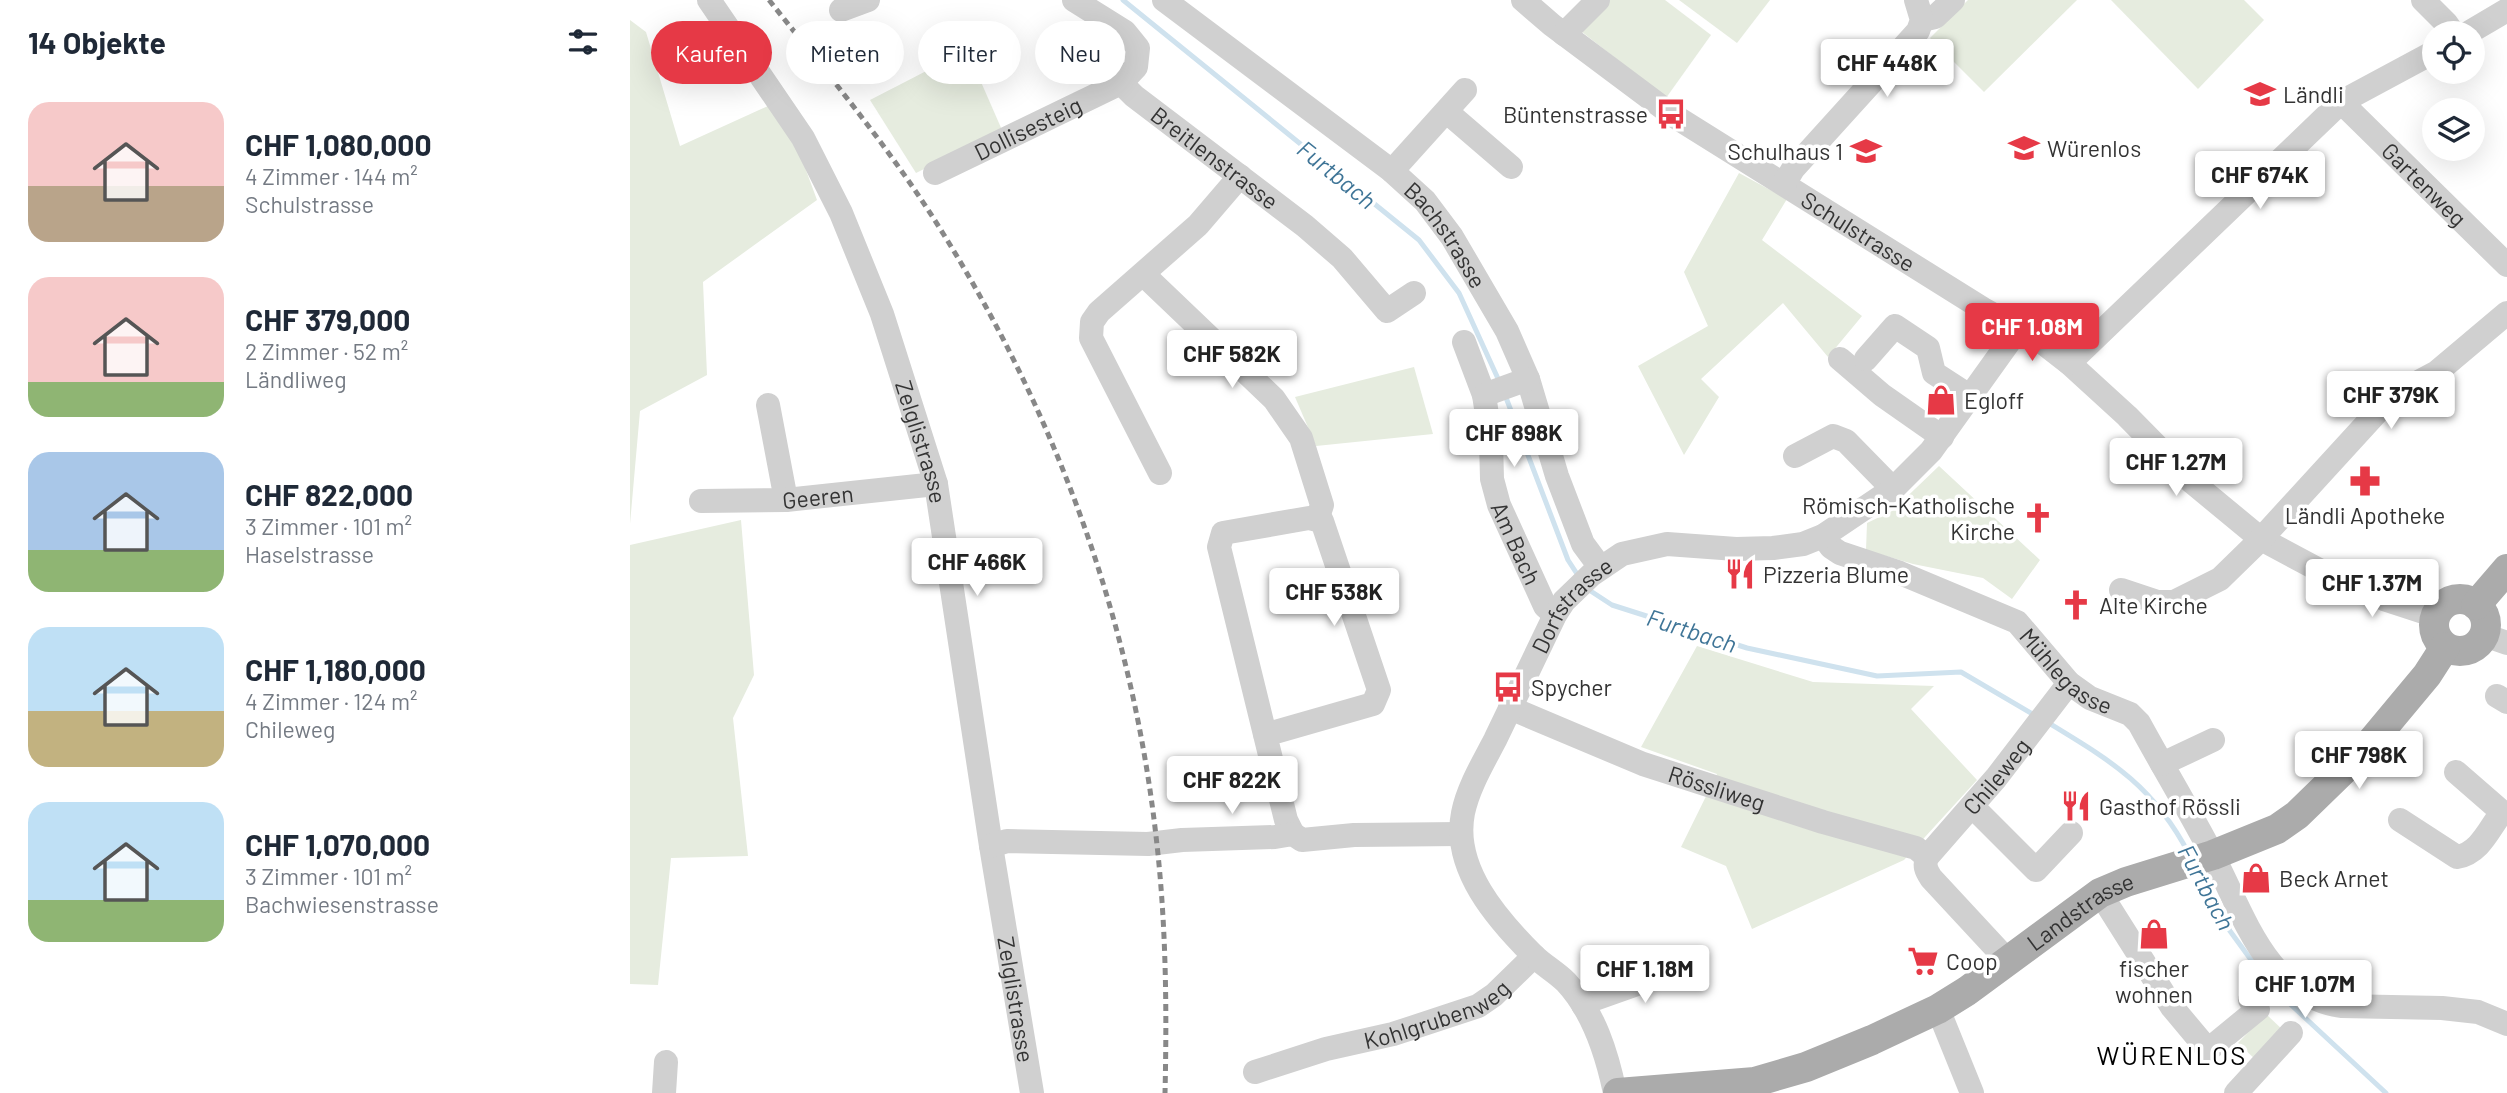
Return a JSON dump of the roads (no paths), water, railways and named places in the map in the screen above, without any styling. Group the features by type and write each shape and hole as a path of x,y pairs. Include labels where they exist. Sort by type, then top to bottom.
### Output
{"main road":[{"path":"2476,605 2507,569"},
{"path":"2461,599 2476,605 2496,639 2463,651 2445,647 2435,633 2435,616 2446,603 2453,600 2461,599"},
{"name":"Landstrasse","path":"1616,1093 1757,1087 1872,1040 1938,1009 2100,893 2200,854 2277,829 2297,815 2367,747 2427,675 2445,647"}],"street":[{"name":"Zelglistrasse","path":"709,0 803,138 841,213 882,314 936,484 1032,1093"},
{"path":"842,10 868,0"},
{"name":"Bachstrasse","path":"1164,0 1392,171 1425,201 1452,237 1507,331 1522,382 1583,544 1588,578"},
{"name":"Schulstrasse","path":"1523,0 1671,114 1983,309 2019,328 2069,363 2127,416 2192,482 2261,539 2336,579 2394,603 2435,616"},
{"path":"1564,34 1598,0"},
{"path":"1784,184 1793,169 1832,124 1908,44 1919,10 1935,17 1953,0"},
{"path":"2423,0 2444,21"},
{"path":"1080,2 1108,21"},
{"path":"2485,23 2507,10"},
{"path":"1125,32 1138,48 1136,67 1125,79"},
{"path":"2069,363 2342,102 2422,59"},
{"name":"Dollisesteig","path":"935,173 1119,84"},
{"name":"Breitlenstrasse","path":"1122,84 1134,96 1306,226 1342,258 1387,311 1413,293"},
{"path":"1392,171 1465,89"},
{"name":"Gartenweg","path":"2342,102 2507,265"},
{"path":"1447,111 1511,167"},
{"path":"1160,473 1091,338 1090,328 1099,312 1198,225 1240,176"},
{"path":"1144,275 1274,399 1290,418 1301,438 1322,505 1317,520"},
{"path":"2121,590 2157,602 2174,602 2220,579 2261,539 2380,409 2409,387 2437,372 2507,313"},
{"path":"1866,359 1895,327 1928,348 1934,373 1971,397"},
{"name":"Dorfstrasse","path":"1616,1093 1601,1042 1583,1005 1566,983 1534,956 1481,893 1471,871 1461,834 1463,812 1474,782 1555,615 1588,578 1622,554 1667,544 1736,549 1773,548 1803,544 1823,536 1893,489 1942,437 2019,328"},
{"name":"Am Bach","path":"1464,342 1487,394 1492,479 1499,505 1545,606 1555,615"},
{"path":"1840,359 1882,395 1942,437"},
{"path":"1487,394 1522,382"},
{"path":"768,405 786,500"},
{"path":"1795,456 1833,436 1846,441 1893,489"},
{"name":"Geeren","path":"701,500 786,500 936,484"},
{"path":"1265,735 1373,704 1379,690 1322,521 1309,518 1223,533 1219,547 1265,735 1286,820 1293,834 1302,840 1354,835 1461,834"},
{"name":"Mühlegasse","path":"1823,536 1831,547 1840,553 1900,573 2017,622 2069,683 2090,698 2130,713 2139,723 2162,764 2200,854 2243,921 2271,980 2329,1004 2478,1012 2507,1024"},
{"name":"Chileweg","path":"1926,864 2069,683"},
{"name":"Rössliweg","path":"1510,708 1619,756 1823,822 1916,848 1926,864"},
{"path":"2162,764 2213,740"},
{"path":"2400,820 2457,856 2468,855 2500,829 2502,812 2456,772"},
{"path":"1973,807 2036,870 2071,833"},
{"path":"991,846 1007,841 1148,844 1293,834"},
{"path":"1926,864 2008,961"},
{"path":"2100,893 2172,1007 2208,1050 2258,1009 2249,1000 2271,980"},
{"name":"Kohlgrubenweg","path":"1255,1072 1326,1049 1393,1034 1478,1006 1494,995 1534,956"},
{"path":"1583,1005 1688,966"},
{"path":"1938,1009 1972,1093"},
{"path":"2236,1093 2291,1033"},
{"path":"664,1093 666,1062"}],"waterway":[{"name":"Furtbach","path":"1123,0 1419,240 1459,293 1500,383"},
{"name":"Furtbach","path":"1505,395 1568,560 1579,577"},
{"name":"Furtbach","path":"1586,588 1612,605 1747,648 1877,676 1961,672 2036,716"},
{"name":"Furtbach","path":"2047,722 2129,777 2161,810 2189,854"},
{"name":"Furtbach","path":"2197,868 2230,931 2265,979"},
{"name":"Furtbach","path":"2274,989 2386,1093"}],"railway":[{"path":"769,0 882,144 944,235 985,304 1021,376 1054,449 1083,524 1108,600 1129,678 1145,756 1156,836 1164,932 1165,1093"}],"place":[{"name":"Ländli","path":"2260,94"},
{"name":"Büntenstrasse","path":"1671,114"},
{"name":"Würenlos","path":"2024,148"},
{"name":"Schulhaus 1","path":"1866,151"},
{"name":"Egloff","path":"1941,400"},
{"name":"Ländli Apotheke","path":"2365,481"},
{"name":"Römisch-Katholische Kirche","path":"2038,518"},
{"name":"Pizzeria Blume","path":"1740,574"},
{"name":"Alte Kirche","path":"2076,605"},
{"name":"Spycher","path":"1508,687"},
{"name":"Gasthof Rössli","path":"2076,806"},
{"name":"Beck Arnet","path":"2256,878"},
{"name":"fischer wohnen","path":"2154,934"},
{"name":"Coop","path":"1923,961"}],"district":[{"name":"WÜRENLOS","path":"2172,1054"}]}
